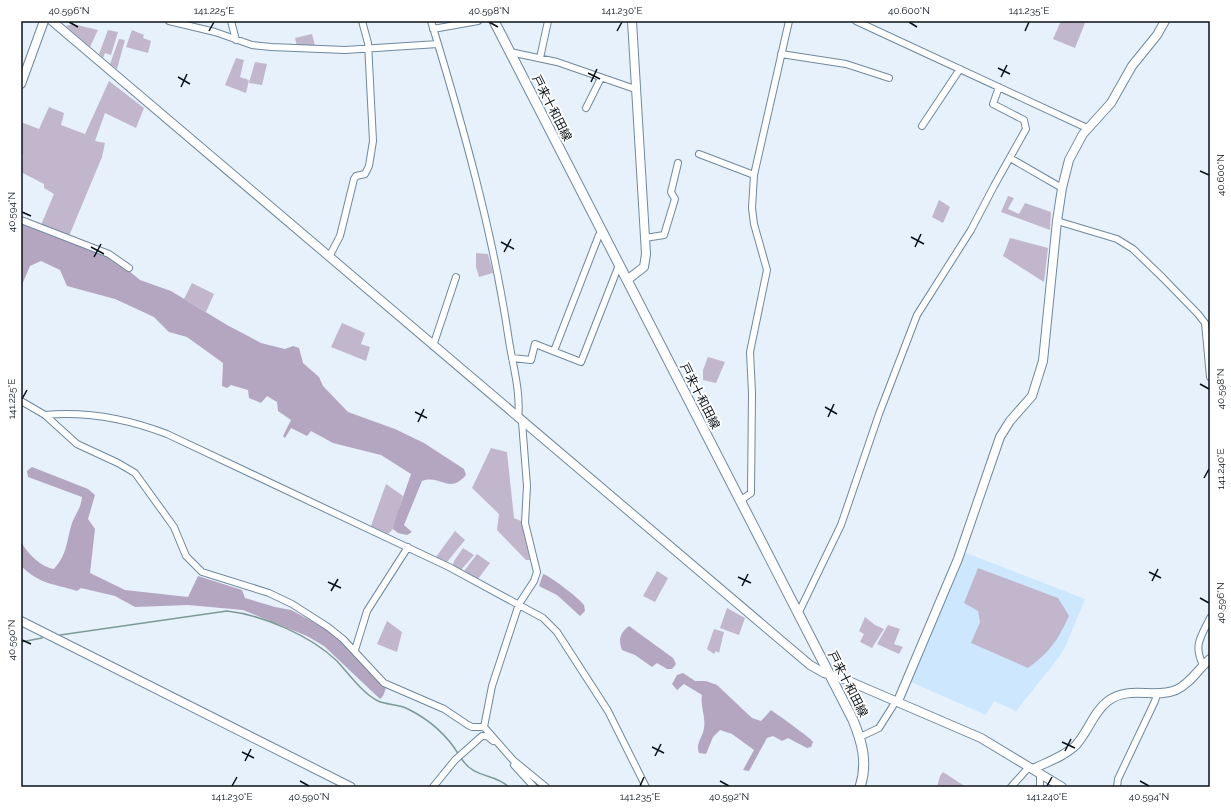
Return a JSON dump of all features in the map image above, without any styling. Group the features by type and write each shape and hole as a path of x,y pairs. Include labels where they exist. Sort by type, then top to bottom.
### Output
{"main road":[{"name":"戸来十和田線","path":"494,21 831,676 860,737 864,761 860,787"}],"street":[{"path":"21,84 44,21"},
{"path":"52,21 810,665 831,676 844,679 977,736 1062,787"},
{"path":"169,21 214,32 252,45 271,47 368,50 438,44"},
{"path":"231,21 236,40"},
{"path":"329,257 340,236 354,180 356,176 365,174 369,166 372,142 368,50 362,21"},
{"path":"431,21 465,133 503,301 520,407 527,486 525,523 537,572 534,581 519,604 492,686 484,727"},
{"path":"433,29 478,21"},
{"path":"540,58 548,21"},
{"path":"627,280 644,267 645,238 632,21"},
{"path":"740,501 751,493 752,393 750,352 767,270 753,219 752,208 754,175 789,21"},
{"path":"856,21 1087,128"},
{"path":"860,737 879,728 897,701 958,559 1000,437 1010,421 1032,396 1035,389 1045,347 1057,221 1062,188 1069,160 1087,128 1111,103 1132,66 1157,35 1165,21"},
{"path":"510,52 557,62 635,89"},
{"path":"781,54 846,64 889,78"},
{"path":"922,126 960,69"},
{"path":"586,108 601,78"},
{"path":"798,614 841,526 879,414 917,315 972,230 994,186 1024,134 1026,124 1024,120 993,104 999,87"},
{"path":"699,154 754,175"},
{"path":"1010,158 1062,188"},
{"path":"645,238 664,235 675,199 671,192 678,163"},
{"path":"21,220 109,254 129,268"},
{"path":"1057,221 1109,235 1117,239 1133,249 1163,278 1205,323 1210,377"},
{"path":"554,351 599,235 602,233"},
{"path":"512,358 531,360 535,344 581,362 619,265"},
{"path":"433,346 456,277"},
{"path":"21,401 45,415 77,444 118,463 135,474 174,527 186,556 202,572 277,597 328,626 355,650 384,683 444,709 472,727 484,727 512,758 546,787"},
{"path":"45,415 95,415 151,428 194,446 305,500 408,547 519,604 543,618 557,632 608,711 646,787"},
{"path":"355,650 367,611 408,547"},
{"path":"1203,665 1197,647 1210,618"},
{"path":"21,621 351,787"},
{"path":"1011,787 1034,770 1074,747 1108,701 1118,695 1131,692 1157,694 1176,690 1184,686 1210,659"},
{"path":"1117,787 1118,779 1157,694"},
{"path":"433,787 460,755 484,736 499,744"},
{"path":"512,758 516,767 534,787"},
{"path":"1034,770 1040,787"}],"shaded area":[{"path":"1061,21 1079,21 1085,23 1075,48 1053,39"},
{"path":"73,24 98,30 90,47 66,26"},
{"path":"108,30 118,32 111,55 105,53 103,58 99,54"},
{"path":"132,30 144,35 143,38 151,41 148,53 126,47"},
{"path":"312,34 315,46 297,46 295,38"},
{"path":"119,39 125,40 117,69 110,64"},
{"path":"236,58 244,60 240,77 249,80 246,93 225,85"},
{"path":"255,62 267,64 262,85 249,83"},
{"path":"109,81 144,108 136,128 105,113 95,141 105,143 102,157 69,236 41,225 54,194 44,188 44,184 21,172 23,155 21,154 21,122 39,129 49,107 64,113 61,125 85,134"},
{"path":"1008,196 1014,198 1008,209 1019,214 1025,203 1051,212 1050,230 1001,212"},
{"path":"939,200 950,207 943,223 932,217"},
{"path":"21,222 95,249 117,261 140,280 171,291 227,325 261,343 285,349 293,346 299,348 303,363 319,377 323,386 348,412 395,429 424,443 464,469 466,475 460,481 450,484 434,480 422,481 404,525 412,532 407,535 398,533 393,529 394,523 411,474 381,455 333,443 311,431 307,436 291,428 285,438 283,436 291,420 278,411 277,402 267,396 261,403 249,398 248,390 231,385 227,388 222,386 223,363 187,337 169,332 154,317 115,299 67,286 60,270 41,261 30,266 21,287"},
{"path":"1010,238 1048,248 1044,282 1003,256"},
{"path":"476,253 488,254 493,273 479,277 476,267"},
{"path":"192,283 214,294 206,312 184,299"},
{"path":"342,323 365,333 361,344 370,347 366,361 331,347"},
{"path":"708,357 725,362 716,383 703,380 703,370"},
{"path":"491,448 507,452 514,518 521,521 530,560 526,560 497,530 499,514 472,488"},
{"path":"32,467 88,489 95,495 88,519 95,529 90,573 125,590 188,597 198,576 242,590 245,598 291,610 330,631 386,688 383,696 380,699 324,646 307,636 243,610 188,605 135,607 115,596 81,588 77,591 47,583 35,577 21,566 21,542 35,559 44,566 54,569 62,558 72,523 82,497 28,477 27,471"},
{"path":"386,484 403,496 393,529 388,534 371,526"},
{"path":"455,531 465,540 447,562 436,557"},
{"path":"463,548 474,555 461,570 453,565"},
{"path":"966,553 1085,599 1066,645 1059,657 1016,711 994,701 986,715 911,682"},
{"path":"477,554 490,563 478,579 464,571"},
{"path":"978,568 1058,598 1069,616 1053,645 1028,668 971,643 980,622 978,611 964,603"},
{"path":"657,571 668,578 655,602 643,596"},
{"path":"543,574 551,578 584,605 585,611 580,616 557,595 539,586"},
{"path":"727,608 745,618 739,635 720,628"},
{"path":"865,617 875,625 884,629 872,648 860,642 864,634 859,631"},
{"path":"387,621 402,632 397,652 377,644"},
{"path":"888,625 900,629 894,644 903,647 899,654 877,644"},
{"path":"629,626 673,658 676,664 672,669 667,669 657,663 652,667 635,655 622,650 620,639 624,631"},
{"path":"714,629 724,632 719,653 716,651 714,654 707,649"},
{"path":"683,673 695,681 706,681 717,685 752,718 761,721 771,710 811,740 813,742 811,747 807,748 788,738 782,741 773,736 767,738 749,771 743,770 754,750 732,734 720,730 713,737 706,754 699,753 698,747 704,724 702,695 684,684 677,690 672,684 677,675"},
{"path":"943,772 966,787 937,787 940,776"}],"waterway":[{"path":"60,635 227,611 256,617 286,628 314,643 337,661 372,698 378,701 404,707 415,713 443,734 459,755"},
{"path":"21,642 42,638"},
{"path":"461,758 472,770 497,779 509,787"}]}
